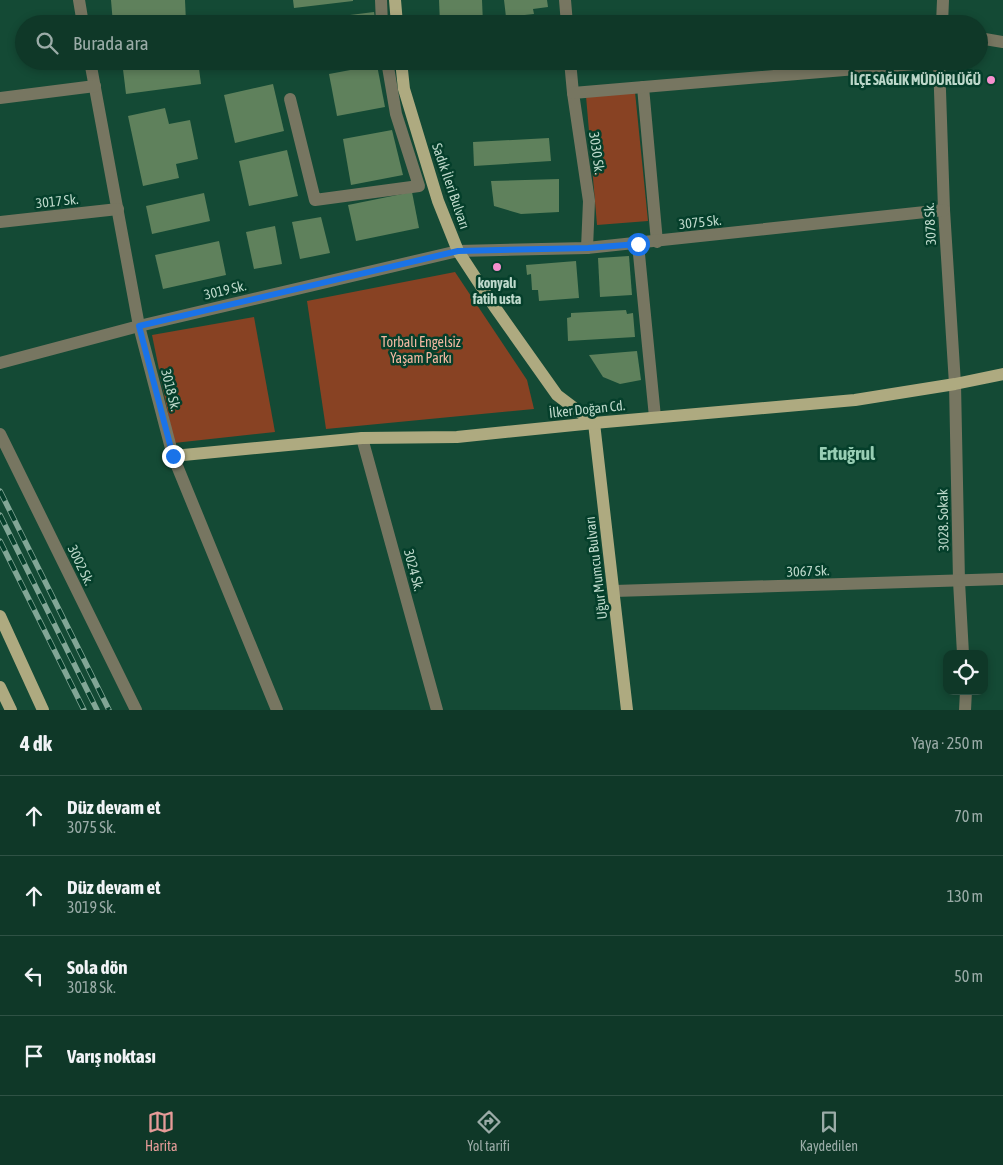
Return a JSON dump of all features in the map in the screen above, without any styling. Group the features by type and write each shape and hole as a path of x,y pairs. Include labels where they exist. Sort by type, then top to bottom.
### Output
{"main road":[{"path":"395,0 396,15"},
{"name":"Sadık İleri Bulvarı","path":"402,70 404,89 438,201 458,251 557,396 594,423"},
{"name":"İlker Doğan Cd.","path":"173,456 362,438 456,437 655,417 855,400 955,384 1003,374"},
{"name":"Uğur Mumcu Bulvarı","path":"594,423 627,710"},
{"path":"0,616 43,710"},
{"path":"0,687 11,710"}],"street":[{"path":"79,0 82,15"},
{"path":"380,0 381,15"},
{"path":"565,0 566,15"},
{"path":"942,15 943,0"},
{"path":"988,40 1003,42"},
{"name":"3018 Sk.","path":"92,70 139,326 173,456 277,710"},
{"path":"290,99 315,200 419,186 396,114 389,70"},
{"name":"3030 Sk.","path":"571,70 589,201 588,248"},
{"path":"573,93 840,70"},
{"name":"3078 Sk.","path":"939,70 944,210 955,384"},
{"path":"0,98 95,86"},
{"path":"643,86 657,242"},
{"name":"3017 Sk.","path":"0,222 118,209"},
{"name":"3075 Sk.","path":"458,251 588,248 638,244 944,210"},
{"path":"638,244 655,417"},
{"name":"3019 Sk.","path":"0,363 139,326 458,251"},
{"name":"3028. Sokak","path":"955,384 960,581 964,650"},
{"name":"3002 Sk.","path":"0,434 136,710"},
{"name":"3024 Sk.","path":"362,438 437,710"},
{"name":"3067 Sk.","path":"614,591 1003,579"},
{"path":"965,710 966,695"}],"green space":[{"path":"635,92 648,221 597,225 586,96"},
{"name":"Torbalı Engelsiz Yaşam Parkı","path":"455,272 527,380 534,409 326,429 307,301"},
{"path":"254,317 275,432 174,443 152,335"}],"building":[{"path":"111,0 185,0 186,15 112,15"},
{"path":"293,0 353,0 353,1 294,8"},
{"path":"439,0 482,0 483,15 440,15"},
{"path":"504,0 547,0 548,7 533,9 534,14 506,15"},
{"path":"374,12 374,15 350,15"},
{"path":"123,70 199,70 201,84 126,94"},
{"path":"350,70 378,70 385,107 337,116 329,74"},
{"path":"273,84 284,131 235,143 224,95"},
{"path":"165,108 169,124 190,120 198,159 176,164 179,178 143,186 128,116"},
{"path":"392,130 403,175 351,185 343,139"},
{"path":"549,138 551,161 474,166 473,142"},
{"path":"287,150 298,196 249,206 239,161"},
{"path":"559,179 559,212 521,214 494,206 491,181"},
{"path":"412,192 419,228 356,241 348,205"},
{"path":"204,193 210,221 152,234 146,206"},
{"path":"321,217 330,253 300,259 292,222"},
{"path":"275,226 282,264 254,269 246,232"},
{"path":"219,241 226,275 163,289 155,255"},
{"path":"629,256 632,295 600,297 598,258"},
{"path":"576,261 579,298 539,301 538,290 532,290 531,274 527,275 526,265"},
{"path":"626,310 627,314 633,313 635,337 568,341 567,318 571,317 571,313"},
{"path":"637,351 641,380 620,384 603,377 589,355"}],"railway":[{"path":"0,491 109,710"},
{"path":"0,515 97,710"},
{"path":"0,541 84,710"}],"place":[{"name":"İLÇE SAĞLIK MÜDÜRLÜĞÜ","path":"991,80"},
{"name":"konyalı fatih usta","path":"497,267"}],"district":[{"name":"Ertuğrul","path":"847,453"}],"route":[{"path":"173,456 139,326 458,251 588,248 638,244"}]}
